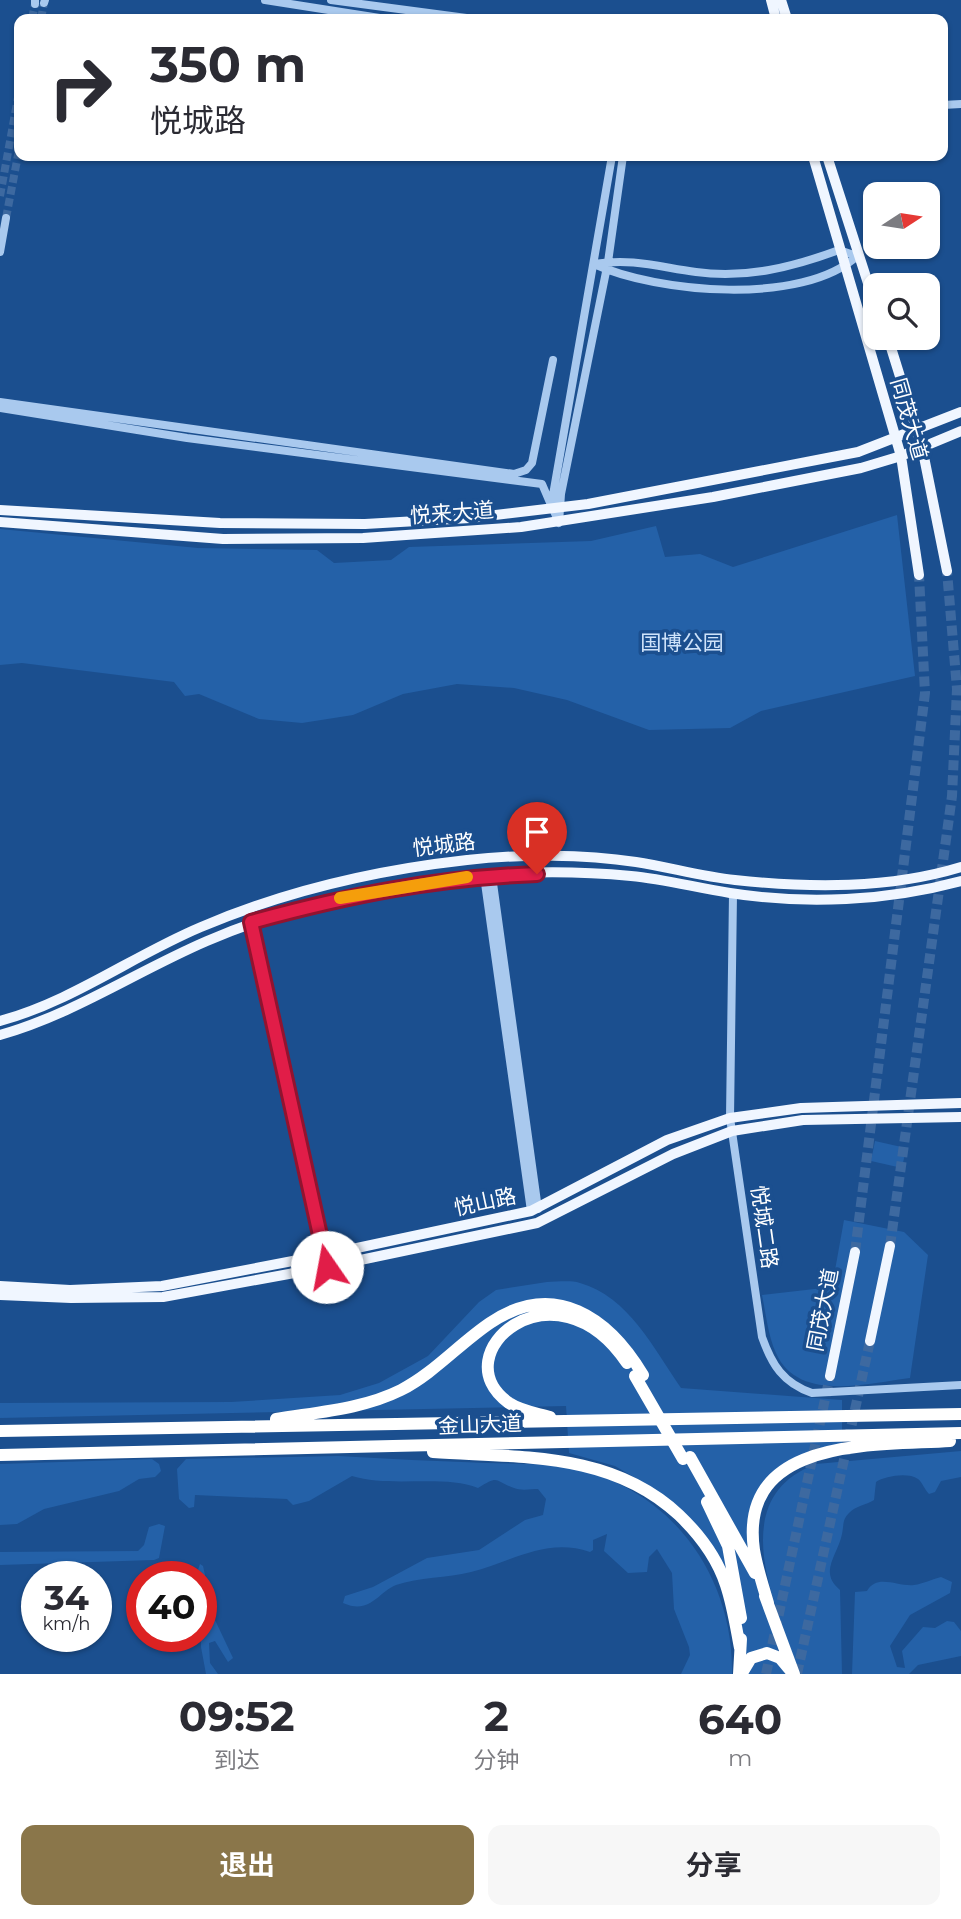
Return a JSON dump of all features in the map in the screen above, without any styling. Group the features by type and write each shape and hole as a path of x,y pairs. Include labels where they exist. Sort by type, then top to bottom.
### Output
{"highway":[{"path":"235,1426 341,1409 387,1396 425,1376 493,1321 529,1306 558,1306 589,1315 618,1338 768,1603"},
{"path":"564,1421 510,1403 496,1388 490,1358 496,1340 509,1326 519,1320 543,1315 584,1323 611,1344 639,1375"},
{"name":"金山大道","path":"0,1431 961,1414"},
{"name":"金山大道","path":"0,1455 961,1433"},
{"path":"793,1674 768,1603 754,1549 755,1520 766,1490 792,1463 813,1454 843,1448 961,1440"},
{"path":"356,1447 564,1461 616,1473 660,1496 690,1526 710,1552 726,1584 740,1648"},
{"path":"687,1458 727,1546 742,1621 741,1674"},
{"path":"741,1674 751,1658 767,1653 780,1658 793,1674"}],"main road":[{"name":"同茂大道","path":"814,161 844,268 897,438 919,575"},
{"path":"829,161 864,273"},
{"name":"同茂大道","path":"892,350 922,447 947,571"},
{"name":"悦来大道","path":"0,510 220,523 365,524 558,508 858,452 961,412"},
{"name":"悦来大道","path":"0,522 223,538 363,538 559,523 809,478 901,456 961,431"},
{"name":"悦城路","path":"0,1021 83,989 201,927 248,908 365,876 469,860 559,857 634,862 733,880 798,884 906,880 961,867"},
{"name":"悦城路","path":"0,1035 89,1001 181,952 251,922 354,894 488,876 560,873 632,876 733,894 792,898 905,894 961,881"},
{"name":"悦山路","path":"0,1295 71,1298 163,1297 534,1210 667,1140 730,1118 801,1108 961,1103"},
{"name":"悦山路","path":"0,1286 70,1290 162,1286 325,1261 537,1223 673,1154 732,1131 803,1120 961,1116"},
{"path":"870,1341 890,1246"},
{"name":"同茂大道","path":"830,1376 855,1252"}],"street":[{"path":"264,0 354,14"},
{"path":"331,0 436,14"},
{"path":"559,523 558,508 611,161"},
{"path":"558,508 606,265 622,161"},
{"path":"0,252 6,218"},
{"path":"594,264 606,265 622,259 696,272 769,272 839,250 858,256"},
{"path":"606,265 619,275 746,291 776,289 844,268 858,256"},
{"path":"0,407 514,474 526,470 532,463 553,360"},
{"path":"0,407 187,438 542,484 558,508"},
{"path":"488,876 534,1210"},
{"name":"悦城二路","path":"733,894 730,1118 762,1337 770,1361 783,1377 797,1388 812,1393 961,1385"},
{"path":"251,922 325,1261"}],"green space":[{"name":"国博公园","path":"897,515 915,676 761,711 730,728 649,730 567,700 514,688 457,684 403,694 353,715 302,723 259,719 199,694 185,696 174,682 22,663 0,665 0,529 198,548 317,550 334,563 391,560 409,547 591,541 656,526 665,557 700,554 733,567"},
{"path":"875,1141 906,1148 902,1168 871,1161"},
{"path":"844,1220 904,1232 928,1255 910,1378 855,1385 817,1384 800,1379 786,1369 776,1353 762,1295 832,1287"},
{"path":"547,1282 580,1283 612,1299 650,1341 681,1388 842,1400 842,1443 803,1454 773,1473 748,1545 785,1674 745,1674 730,1585 659,1492 615,1466 569,1453 566,1406 0,1418 0,1403 231,1402 340,1395 379,1383 428,1356 479,1302 496,1290"},
{"path":"961,1451 961,1477 941,1481 935,1492 929,1494 914,1477 903,1475 885,1478 876,1482 874,1500 854,1509 844,1520 830,1570 830,1577 840,1590 842,1674 800,1674 770,1588 764,1558 764,1529 771,1502 787,1480 816,1464"},
{"path":"338,1456 555,1466 612,1481 642,1497 669,1518 691,1544 709,1573 722,1605 730,1639 732,1674 681,1674 690,1655 674,1609 672,1573 657,1549 649,1557 647,1572 628,1573 604,1551 607,1534 593,1540 593,1550 590,1552 559,1547 530,1552 471,1572 396,1585 367,1605 352,1606 343,1603 345,1596 373,1587 427,1558 479,1550 525,1520 543,1515 546,1499 538,1489 517,1489 497,1480 478,1488 449,1482 383,1481 352,1476 309,1501 293,1505 287,1499 195,1495 194,1507 189,1508 179,1499 177,1469 186,1459"},
{"path":"152,1459 159,1464 161,1471 155,1477 139,1479 119,1491 44,1509 17,1524 0,1525 0,1464"},
{"path":"159,1524 165,1526 159,1558 154,1560 21,1561 21,1564 0,1565 0,1552 138,1551 144,1545 149,1527"},
{"path":"941,1577 952,1582 950,1593 910,1615 890,1646 897,1667 905,1668 902,1651 923,1627 935,1628 947,1621 954,1622 961,1631 961,1656 918,1665 909,1674 852,1674 855,1592 867,1591 876,1583 914,1585"},
{"path":"217,1624 233,1658 228,1662 217,1644"},
{"path":"202,1652 209,1652 210,1663 218,1674 206,1674"}],"tunnel":[{"path":"42,14 44,3"},
{"path":"33,14 35,4"},
{"path":"0,196 14,119"},
{"path":"6,218 17,161"},
{"path":"890,1246 952,796 957,689 947,571"},
{"path":"855,1252 925,693 919,575"},
{"path":"797,1674 870,1341"},
{"path":"766,1674 830,1376"}],"slow traffic":[{"path":"340,898 467,877"}],"route":[{"path":"327,1267 251,922 354,894 469,877 537,874"}]}
